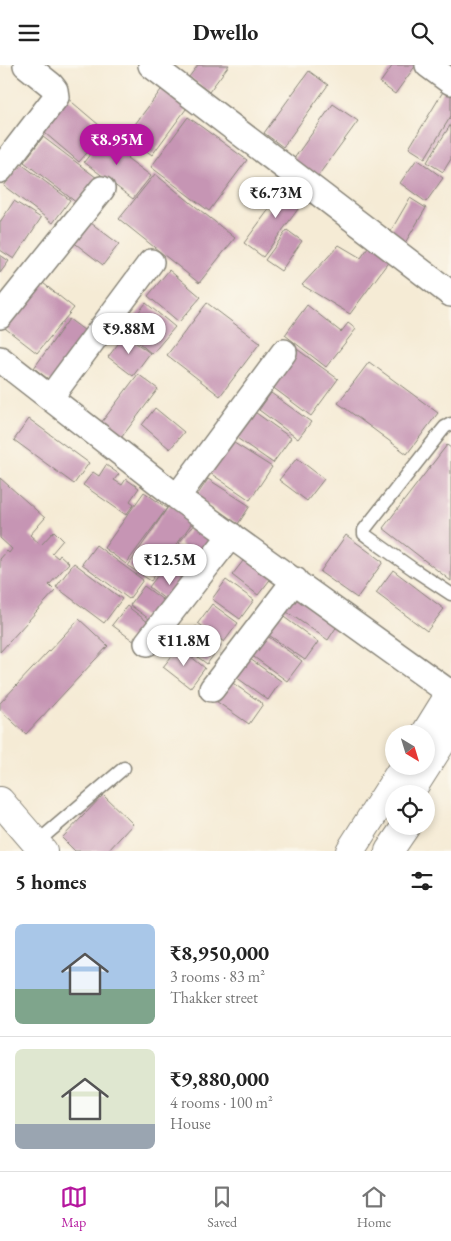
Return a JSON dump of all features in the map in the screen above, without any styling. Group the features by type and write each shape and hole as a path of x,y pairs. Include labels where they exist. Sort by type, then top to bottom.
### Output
{"street":[{"path":"0,170 56,97 55,89 52,85 26,65"},
{"path":"151,65 451,293"},
{"path":"428,65 451,82"},
{"path":"0,316 102,189"},
{"path":"50,398 151,262"},
{"path":"177,497 284,352"},
{"path":"0,359 177,497 451,693 431,725"},
{"path":"147,643 231,535"},
{"path":"212,689 295,580"},
{"path":"415,785 451,728"},
{"path":"434,785 451,759"},
{"path":"350,851 398,775"},
{"path":"0,801 40,847"},
{"path":"370,851 385,829"},
{"path":"389,851 400,835"}],"lane":[{"path":"451,424 440,433 364,530 364,534 412,569 451,594"},
{"path":"40,847 124,767"}],"building":[{"path":"198,65 229,65 209,92 189,77"},
{"path":"393,65 416,65 395,94 380,83"},
{"path":"309,71 328,85 283,147 264,133"},
{"path":"447,85 451,87 451,116 425,158 409,148"},
{"path":"164,86 189,105 152,155 126,136"},
{"path":"66,97 106,131 79,162 39,128"},
{"path":"333,104 358,121 312,184 288,167"},
{"path":"188,117 247,160 209,211 151,167"},
{"path":"451,124 451,159 443,172 427,162"},
{"path":"107,132 133,151 127,158 151,176 133,199 84,162"},
{"path":"43,137 97,178 77,203 24,162"},
{"path":"417,159 443,178 426,202 400,183"},
{"path":"20,163 70,200 53,223 4,186"},
{"path":"155,174 235,238 199,283 119,219"},
{"path":"290,181 309,194 263,257 244,243"},
{"path":"410,198 426,208 405,243 389,234"},
{"path":"14,201 41,218 14,259 0,250 0,222"},
{"path":"87,220 119,244 103,265 72,241"},
{"path":"287,230 302,241 281,271 265,260"},
{"path":"375,238 395,253 350,314 302,285 339,245 361,258"},
{"path":"0,255 9,261 0,273"},
{"path":"169,270 201,297 179,322 148,296"},
{"path":"38,279 74,308 37,353 1,325"},
{"path":"146,303 175,327 152,354 124,330"},
{"path":"207,303 260,343 220,396 167,355"},
{"path":"307,305 341,332 348,323 356,329 326,367 285,335"},
{"path":"69,319 88,333 52,382 34,368"},
{"path":"125,335 150,353 133,376 108,357"},
{"path":"294,347 338,379 311,416 267,383"},
{"path":"369,362 438,413 407,454 338,403"},
{"path":"138,374 158,389 121,438 101,423"},
{"path":"271,393 311,422 298,439 259,410"},
{"path":"155,408 184,432 170,449 142,425"},
{"path":"252,410 291,438 273,463 234,436"},
{"path":"29,419 89,463 74,484 14,440"},
{"path":"231,441 272,467 250,500 210,473"},
{"path":"447,445 451,448 451,581 383,528"},
{"path":"297,458 324,479 307,501 279,480"},
{"path":"106,465 119,474 114,480 122,485 126,479 139,488 130,501 134,504 126,515 83,485 93,472 99,476"},
{"path":"0,478 45,518 30,535 41,545 54,531 63,540 52,553 58,558 60,555 69,563 49,585 55,591 0,652 0,559 7,551 9,553 12,549 0,538"},
{"path":"208,479 250,506 238,524 196,497"},
{"path":"144,492 167,508 126,564 104,548"},
{"path":"170,504 194,520 151,581 128,566"},
{"path":"195,523 221,544 204,564 179,543"},
{"path":"346,535 383,562 357,598 320,572"},
{"path":"96,545 143,580 129,599 82,564"},
{"path":"178,547 204,567 191,583 165,563"},
{"path":"247,556 273,576 258,595 232,575"},
{"path":"74,563 122,599 104,623 56,587"},
{"path":"165,566 190,585 174,606 149,587"},
{"path":"393,570 444,609 427,631 376,593"},
{"path":"226,580 254,600 240,619 212,599"},
{"path":"144,586 170,605 156,624 130,605"},
{"path":"294,588 341,620 328,640 281,608"},
{"path":"212,604 238,623 224,642 198,623"},
{"path":"127,606 153,626 139,645 112,625"},
{"path":"277,612 318,642 305,660 263,631"},
{"path":"79,619 108,646 26,734 0,710 0,703"},
{"path":"196,626 221,645 207,664 182,645"},
{"path":"262,632 302,661 287,681 247,652"},
{"path":"179,647 205,668 190,688 163,667"},
{"path":"243,654 281,681 268,700 229,672"},
{"path":"224,677 263,704 249,724 210,697"},
{"path":"103,795 133,824 108,851 75,851 62,838"}]}
